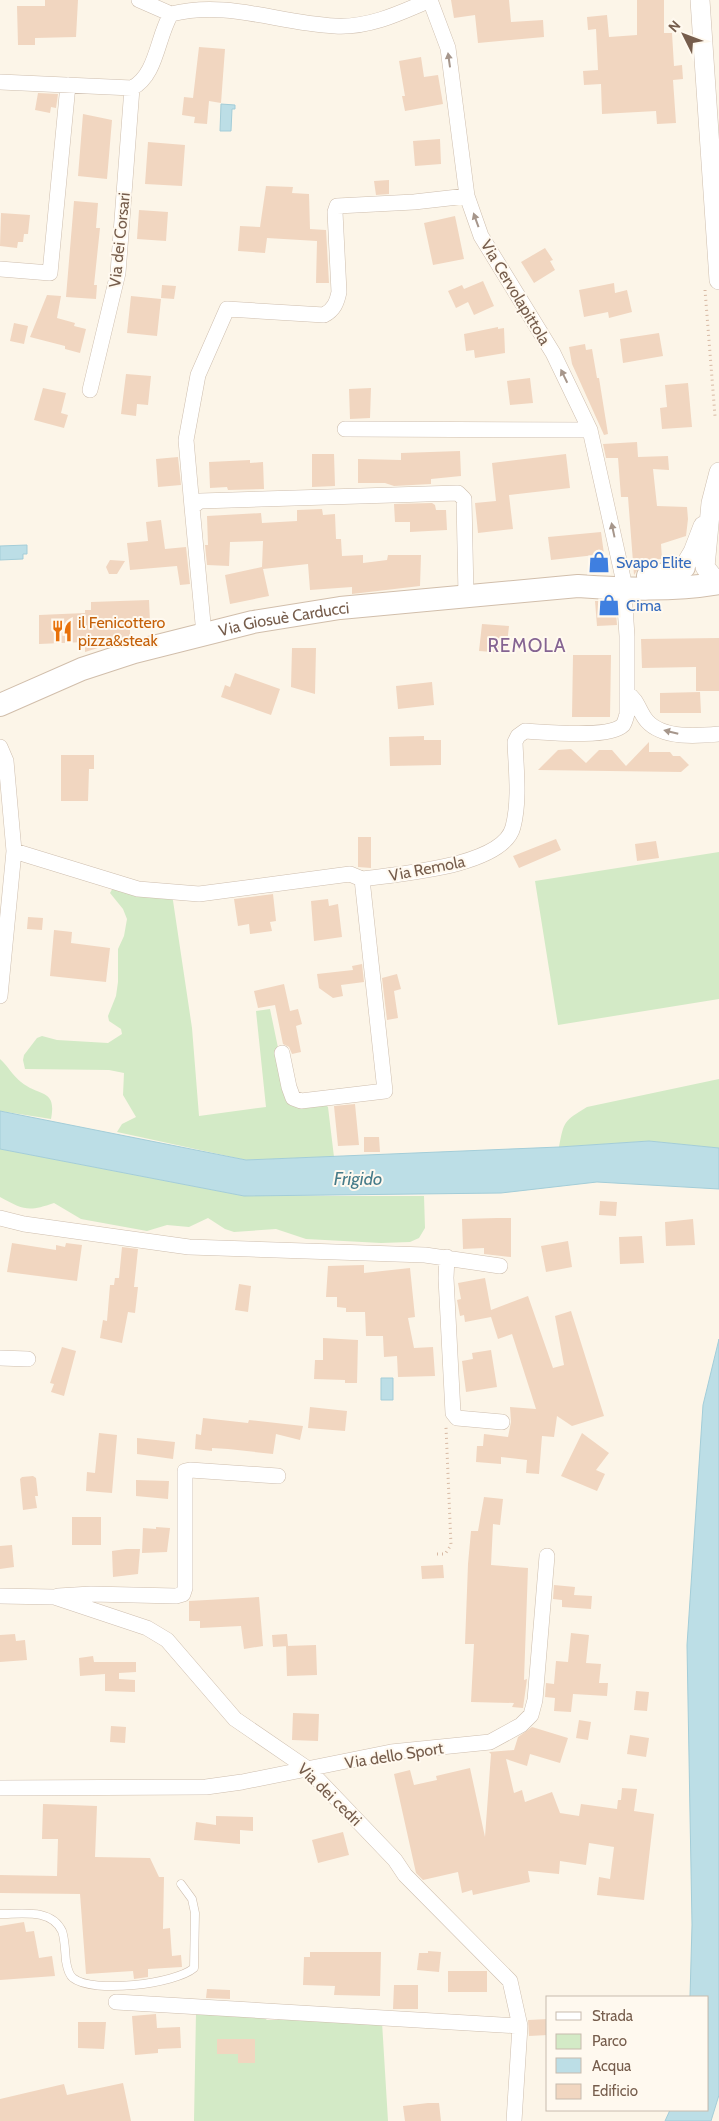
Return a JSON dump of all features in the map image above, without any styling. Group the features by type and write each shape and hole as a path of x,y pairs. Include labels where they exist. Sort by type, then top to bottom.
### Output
{"main road":[{"name":"Via Giosuè Carducci","path":"0,704 82,669 253,622 340,608 623,582 670,574 684,567"},
{"name":"Via Giosuè Carducci","path":"623,582 702,586 717,579"}],"street":[{"path":"139,0 171,14"},
{"path":"0,82 132,88 139,84 147,75 171,14 182,9 210,3 241,4 297,21 336,26 383,21 430,0"},
{"name":"Via Cervolapittola","path":"430,0 448,48 467,196 481,236 553,353 590,430 623,582"},
{"path":"700,0 715,162 719,280"},
{"path":"0,269 50,273 68,85"},
{"name":"Via dei Corsari","path":"90,390 118,273 132,88"},
{"path":"204,634 186,440 198,375 227,309 324,315 329,313 337,304 339,292 335,212 337,206 414,202 467,196"},
{"path":"345,430 590,430"},
{"path":"684,567 693,552 712,504 719,475"},
{"path":"192,507 200,501 458,493 464,500 466,595"},
{"path":"712,504 706,566 717,579"},
{"name":"Via Remola","path":"362,879 458,864 478,857 500,845 513,828 516,796 516,742 518,736 525,731 583,734 617,729 624,724 627,714 627,693 623,582"},
{"path":"627,693 633,697 647,721 660,729 674,734 719,734"},
{"path":"0,747 6,761 14,851 0,996"},
{"path":"14,851 138,889 200,894 350,874 362,879 385,1091 301,1101 293,1098 282,1054"},
{"path":"0,1218 24,1224 189,1247 318,1250 447,1257 500,1266"},
{"path":"447,1257 446,1278 453,1413 457,1418 502,1422"},
{"path":"0,1358 28,1359"},
{"path":"54,1597 91,1594 176,1596 183,1594 185,1588 185,1471 278,1476"},
{"name":"Via dello Sport","path":"0,1788 206,1787 391,1752 490,1742 521,1725 531,1715 535,1700 547,1556"},
{"name":"Via dei cedri","path":"0,1596 54,1597 160,1634 236,1719 308,1769 395,1860 405,1875 510,1981 520,2026 514,2121"},
{"path":"116,2002 520,2026"}],"lane":[{"path":"0,1914 47,1916 56,1923 62,1932 67,1968 72,1978 87,1984 144,1984 186,1975 194,1968 195,1913 192,1899 181,1884"}],"green space":[{"path":"719,852 719,999 558,1025 535,881"},
{"path":"114,886 172,894 192,1028 199,1116 266,1107 256,1011 270,1009 289,1101 324,1103 328,1107 334,1157 246,1160 117,1132 122,1124 136,1117 123,1095 124,1073 109,1070 25,1069 24,1055 37,1038 42,1036 57,1040 108,1043 122,1034 121,1029 109,1021 108,1016 116,996 118,949 124,936 127,919 123,909 110,893"},
{"path":"0,1059 21,1082 49,1098 52,1109 51,1119 0,1111"},
{"path":"719,1079 719,1148 649,1141 559,1147 566,1122 587,1107"},
{"path":"0,1149 244,1196 424,1196 425,1228 419,1238 410,1242 381,1243 306,1239 276,1229 234,1232 225,1229 208,1218 189,1227 167,1225 147,1231 81,1219 54,1203 38,1208 26,1208 15,1205 0,1197"},
{"path":"196,2013 262,2016 267,2020 277,2020 280,2017 382,2022 388,2121 194,2121"}],"water":[{"path":"221,104 235,105 235,109 232,109 231,131 220,131"},
{"path":"27,545 27,554 23,554 23,559 0,560 0,546"},
{"name":"Frigido","path":"0,1111 246,1160 559,1147 649,1141 719,1148 719,1189 597,1182 501,1193 244,1196 0,1149"},
{"path":"719,1339 719,2095 711,2121 665,2121 670,2111 709,2111 709,1996 690,1996 692,1925 687,1645 703,1405"},
{"path":"381,1378 393,1378 393,1400 381,1400"}],"building":[{"path":"45,0 78,0 76,37 35,38 35,45 18,45 17,6 45,6"},
{"path":"451,0 509,0 511,22 543,20 544,37 478,43 475,15 454,18"},
{"path":"637,0 664,0 664,33 672,33 674,66 682,65 683,79 673,80 676,123 657,124 656,111 602,114 601,84 584,85 583,71 598,70 596,29 588,30 587,17 607,15 609,37 637,35"},
{"path":"199,47 225,49 221,103 209,101 207,124 194,123 195,117 182,115 184,97 193,98"},
{"path":"421,57 424,77 438,75 443,104 405,111 402,96 405,96 399,61"},
{"path":"38,93 58,94 56,108 51,107 50,113 35,110"},
{"path":"83,114 112,120 107,179 78,176"},
{"path":"440,139 441,164 415,166 413,141"},
{"path":"148,142 185,145 182,186 145,184"},
{"path":"389,180 389,194 376,195 374,181"},
{"path":"266,186 293,187 292,193 309,194 310,229 326,230 329,283 316,283 317,241 267,238 265,253 238,251 240,226 260,227"},
{"path":"74,201 98,203 96,228 100,228 94,285 97,285 96,299 66,297"},
{"path":"139,210 168,212 166,241 137,239"},
{"path":"1,213 30,215 28,234 24,234 23,242 18,242 17,248 0,246"},
{"path":"455,216 464,259 433,265 424,223"},
{"path":"545,248 553,260 550,261 555,270 534,283 521,262"},
{"path":"483,281 494,306 474,315 468,302 456,308 448,291 462,285 464,289"},
{"path":"614,283 615,293 627,290 632,312 609,318 608,312 584,317 579,290"},
{"path":"162,285 176,286 174,299 161,298"},
{"path":"47,295 61,296 57,318 75,323 74,326 86,329 80,353 65,349 65,346 30,337"},
{"path":"131,296 161,299 157,336 127,333"},
{"path":"14,323 28,326 24,344 10,341"},
{"path":"498,327 498,329 504,328 505,353 475,358 474,350 466,351 464,334"},
{"path":"659,333 663,356 623,363 620,339"},
{"path":"585,344 586,350 592,349 597,378 599,378 608,434 604,435 572,364 569,347"},
{"path":"126,374 151,376 148,405 137,404 136,416 121,414"},
{"path":"530,378 533,403 510,405 507,381"},
{"path":"688,383 692,427 662,429 660,408 667,407 665,385"},
{"path":"43,388 66,393 61,413 68,415 64,428 34,420"},
{"path":"371,388 370,418 350,419 349,389"},
{"path":"637,442 638,457 668,456 669,470 653,469 657,506 687,507 688,519 686,536 661,544 662,559 644,560 645,564 640,566 634,575 628,497 621,497 618,458 606,458 603,444"},
{"path":"460,451 461,476 431,479 431,484 394,486 385,483 358,483 358,459 401,460 401,453"},
{"path":"312,454 334,454 335,486 312,487"},
{"path":"566,454 570,488 509,495 513,529 478,533 475,503 496,501 492,463"},
{"path":"178,457 181,485 158,487 156,459"},
{"path":"250,460 250,463 263,462 264,489 228,490 227,487 210,488 209,462"},
{"path":"432,503 435,505 436,510 446,510 447,530 410,532 410,522 395,522 394,504"},
{"path":"322,509 323,515 335,514 336,539 341,539 342,556 363,555 363,563 387,560 388,555 421,555 420,586 352,594 352,587 310,590 308,564 263,569 269,596 230,604 225,575 262,567 263,541 230,542 229,566 207,565 205,545 208,545 207,516 261,513 262,523 297,521 297,510"},
{"path":"161,520 165,549 186,547 190,584 180,585 177,566 130,570 127,543 148,541 146,522"},
{"path":"601,532 604,554 551,560 548,537"},
{"path":"110,560 125,561 117,574 109,574 106,567"},
{"path":"149,600 150,622 134,622 134,628 130,628 130,638 85,652 85,642 39,644 39,615 85,613 85,610 91,610 91,602"},
{"path":"595,601 615,601 617,625 597,626"},
{"path":"482,624 509,626 506,653 479,651"},
{"path":"719,638 719,691 696,691 696,667 642,668 641,639"},
{"path":"292,648 316,648 315,694 291,687"},
{"path":"573,655 611,655 610,717 572,717"},
{"path":"235,673 280,689 271,715 221,697 225,685 230,687"},
{"path":"432,682 434,705 398,709 396,686"},
{"path":"700,692 701,713 660,713 660,693"},
{"path":"424,736 424,740 441,740 441,765 390,766 389,737"},
{"path":"649,742 649,752 670,752 673,756 680,756 689,765 681,772 538,770 558,750 571,749 586,763 599,750 612,750 626,766"},
{"path":"61,755 94,755 94,769 89,769 88,801 61,801"},
{"path":"358,837 371,837 371,868 358,867"},
{"path":"556,839 561,850 519,868 513,856"},
{"path":"656,841 659,858 637,861 635,844"},
{"path":"273,894 276,921 270,922 272,931 250,934 249,924 238,926 234,899"},
{"path":"328,899 329,906 338,904 342,937 314,941 311,901"},
{"path":"28,917 43,918 42,930 27,929"},
{"path":"54,930 72,932 71,943 110,948 106,982 50,976"},
{"path":"362,964 364,982 341,985 343,996 333,998 319,988 317,974 353,970 352,966"},
{"path":"397,974 401,989 394,991 398,1018 387,1020 382,978"},
{"path":"284,984 290,1011 298,1009 302,1024 296,1026 301,1052 292,1054 289,1047 283,1044 275,1005 258,1008 254,991"},
{"path":"355,1104 359,1145 338,1146 334,1106"},
{"path":"364,1137 379,1137 380,1152 364,1152"},
{"path":"600,1201 617,1202 616,1216 599,1215"},
{"path":"511,1218 511,1257 484,1254 484,1248 463,1249 462,1219"},
{"path":"693,1219 695,1245 666,1246 665,1222"},
{"path":"642,1236 644,1263 620,1264 619,1237"},
{"path":"568,1241 572,1267 546,1272 541,1246"},
{"path":"12,1243 56,1250 56,1245 65,1247 66,1243 82,1245 77,1281 7,1272"},
{"path":"122,1247 138,1249 134,1287 138,1287 135,1313 128,1312 122,1343 100,1338 103,1320 107,1321 110,1285 114,1285 115,1278 119,1278"},
{"path":"364,1265 364,1273 410,1268 415,1317 408,1318 414,1348 433,1347 435,1376 398,1377 397,1356 384,1357 383,1336 366,1336 365,1312 346,1312 346,1308 337,1307 337,1297 326,1297 328,1266"},
{"path":"485,1278 491,1310 528,1296 553,1368 564,1365 555,1316 571,1311 604,1416 572,1426 557,1416 554,1437 542,1436 539,1474 526,1473 527,1460 501,1457 501,1464 476,1462 477,1446 483,1446 484,1434 508,1437 511,1422 510,1407 536,1409 512,1334 498,1339 491,1317 465,1322 464,1315 460,1316 457,1300 461,1299 458,1283"},
{"path":"239,1284 251,1286 248,1312 235,1310"},
{"path":"323,1338 358,1340 357,1383 345,1383 345,1380 314,1379 315,1360 323,1360"},
{"path":"62,1347 76,1351 64,1396 51,1392 54,1384 50,1383"},
{"path":"491,1350 497,1387 466,1392 462,1361 473,1359 472,1353"},
{"path":"310,1407 347,1411 345,1431 308,1428"},
{"path":"203,1418 248,1423 249,1420 303,1426 300,1440 276,1434 273,1454 212,1448 212,1451 195,1449 196,1434 201,1435"},
{"path":"99,1433 117,1435 112,1493 86,1491 87,1472 95,1473"},
{"path":"582,1433 609,1453 596,1470 605,1474 597,1491 561,1476"},
{"path":"137,1438 175,1442 173,1459 137,1454"},
{"path":"33,1476 36,1478 38,1496 35,1496 37,1508 23,1510 20,1479"},
{"path":"136,1480 169,1481 168,1499 136,1496"},
{"path":"484,1497 503,1499 500,1525 493,1524 491,1565 528,1568 524,1680 527,1679 523,1708 512,1707 514,1703 471,1702 474,1644 465,1644 468,1564 471,1531 478,1531"},
{"path":"72,1517 101,1517 101,1545 72,1545"},
{"path":"156,1527 170,1528 167,1552 142,1553 143,1528 156,1529"},
{"path":"12,1545 14,1567 0,1569 0,1546"},
{"path":"140,1549 138,1574 113,1577 112,1551"},
{"path":"443,1565 444,1578 422,1579 421,1566"},
{"path":"554,1585 575,1587 574,1595 592,1596 591,1609 562,1607 562,1600 553,1599"},
{"path":"259,1597 263,1646 244,1649 241,1626 200,1628 200,1621 189,1621 189,1601"},
{"path":"571,1633 589,1635 586,1663 601,1664 599,1683 608,1683 607,1696 573,1694 571,1712 554,1711 555,1698 545,1697 546,1683 554,1684 556,1661 568,1662"},
{"path":"15,1634 16,1641 25,1640 27,1660 0,1662 0,1635"},
{"path":"287,1634 288,1646 273,1647 272,1635"},
{"path":"316,1645 317,1675 287,1676 286,1646"},
{"path":"93,1656 94,1662 136,1662 136,1672 119,1673 119,1679 135,1680 135,1692 105,1691 105,1674 80,1676 79,1658"},
{"path":"636,1691 649,1692 647,1711 634,1710"},
{"path":"293,1713 319,1714 318,1741 292,1740"},
{"path":"579,1720 591,1722 588,1740 576,1738"},
{"path":"111,1726 126,1727 125,1743 110,1742"},
{"path":"532,1727 568,1738 560,1763 530,1754 527,1766 506,1759 514,1793 522,1790 525,1802 552,1792 560,1813 579,1816 581,1804 617,1809 618,1800 621,1800 622,1788 637,1789 634,1811 654,1814 644,1900 597,1895 599,1877 610,1879 614,1847 589,1843 586,1865 560,1861 559,1874 528,1871 530,1882 473,1895 472,1890 462,1893 458,1872 423,1880 416,1873 394,1774 410,1770 414,1785 437,1780 436,1776 470,1768 485,1837 491,1754 489,1752 514,1750 518,1737"},
{"path":"630,1735 649,1738 646,1757 627,1754"},
{"path":"43,1804 97,1806 95,1857 150,1858 159,1877 164,1877 163,1929 170,1928 172,1956 181,1955 182,1967 148,1969 148,1977 134,1979 133,1971 86,1974 80,1894 0,1893 0,1875 57,1876 58,1839 42,1839"},
{"path":"216,1816 253,1817 253,1831 240,1830 240,1844 194,1840 196,1822 216,1825"},
{"path":"343,1832 349,1855 318,1863 312,1840"},
{"path":"24,1922 26,1932 34,1931 39,1958 52,1956 55,1976 0,1980 0,1926"},
{"path":"428,1951 441,1952 439,1972 417,1970 419,1953 428,1953"},
{"path":"310,1952 381,1952 380,1996 334,1995 335,1986 303,1985 304,1957 310,1957"},
{"path":"448,1971 487,1971 487,1992 448,1992"},
{"path":"394,1985 418,1985 418,2009 393,2009"},
{"path":"207,1989 230,1990 230,1999 206,1998"},
{"path":"156,2014 157,2028 180,2027 181,2048 158,2049 158,2053 135,2055 132,2016"},
{"path":"546,2019 546,2035 529,2036 528,2020"},
{"path":"78,2022 106,2022 104,2049 78,2048"},
{"path":"217,2039 255,2039 255,2063 238,2063 238,2054 217,2054"},
{"path":"123,2083 131,2121 0,2121 0,2099 64,2084 67,2095"},
{"path":"439,2103 441,2121 405,2121 403,2106"}],"place":[{"name":"Svapo Elite","path":"599,562"},
{"name":"Cima","path":"609,605"},
{"name":"il Fenicottero pizza&steak","path":"62,631"}],"district":[{"name":"REMOLA","path":"527,645"}]}
